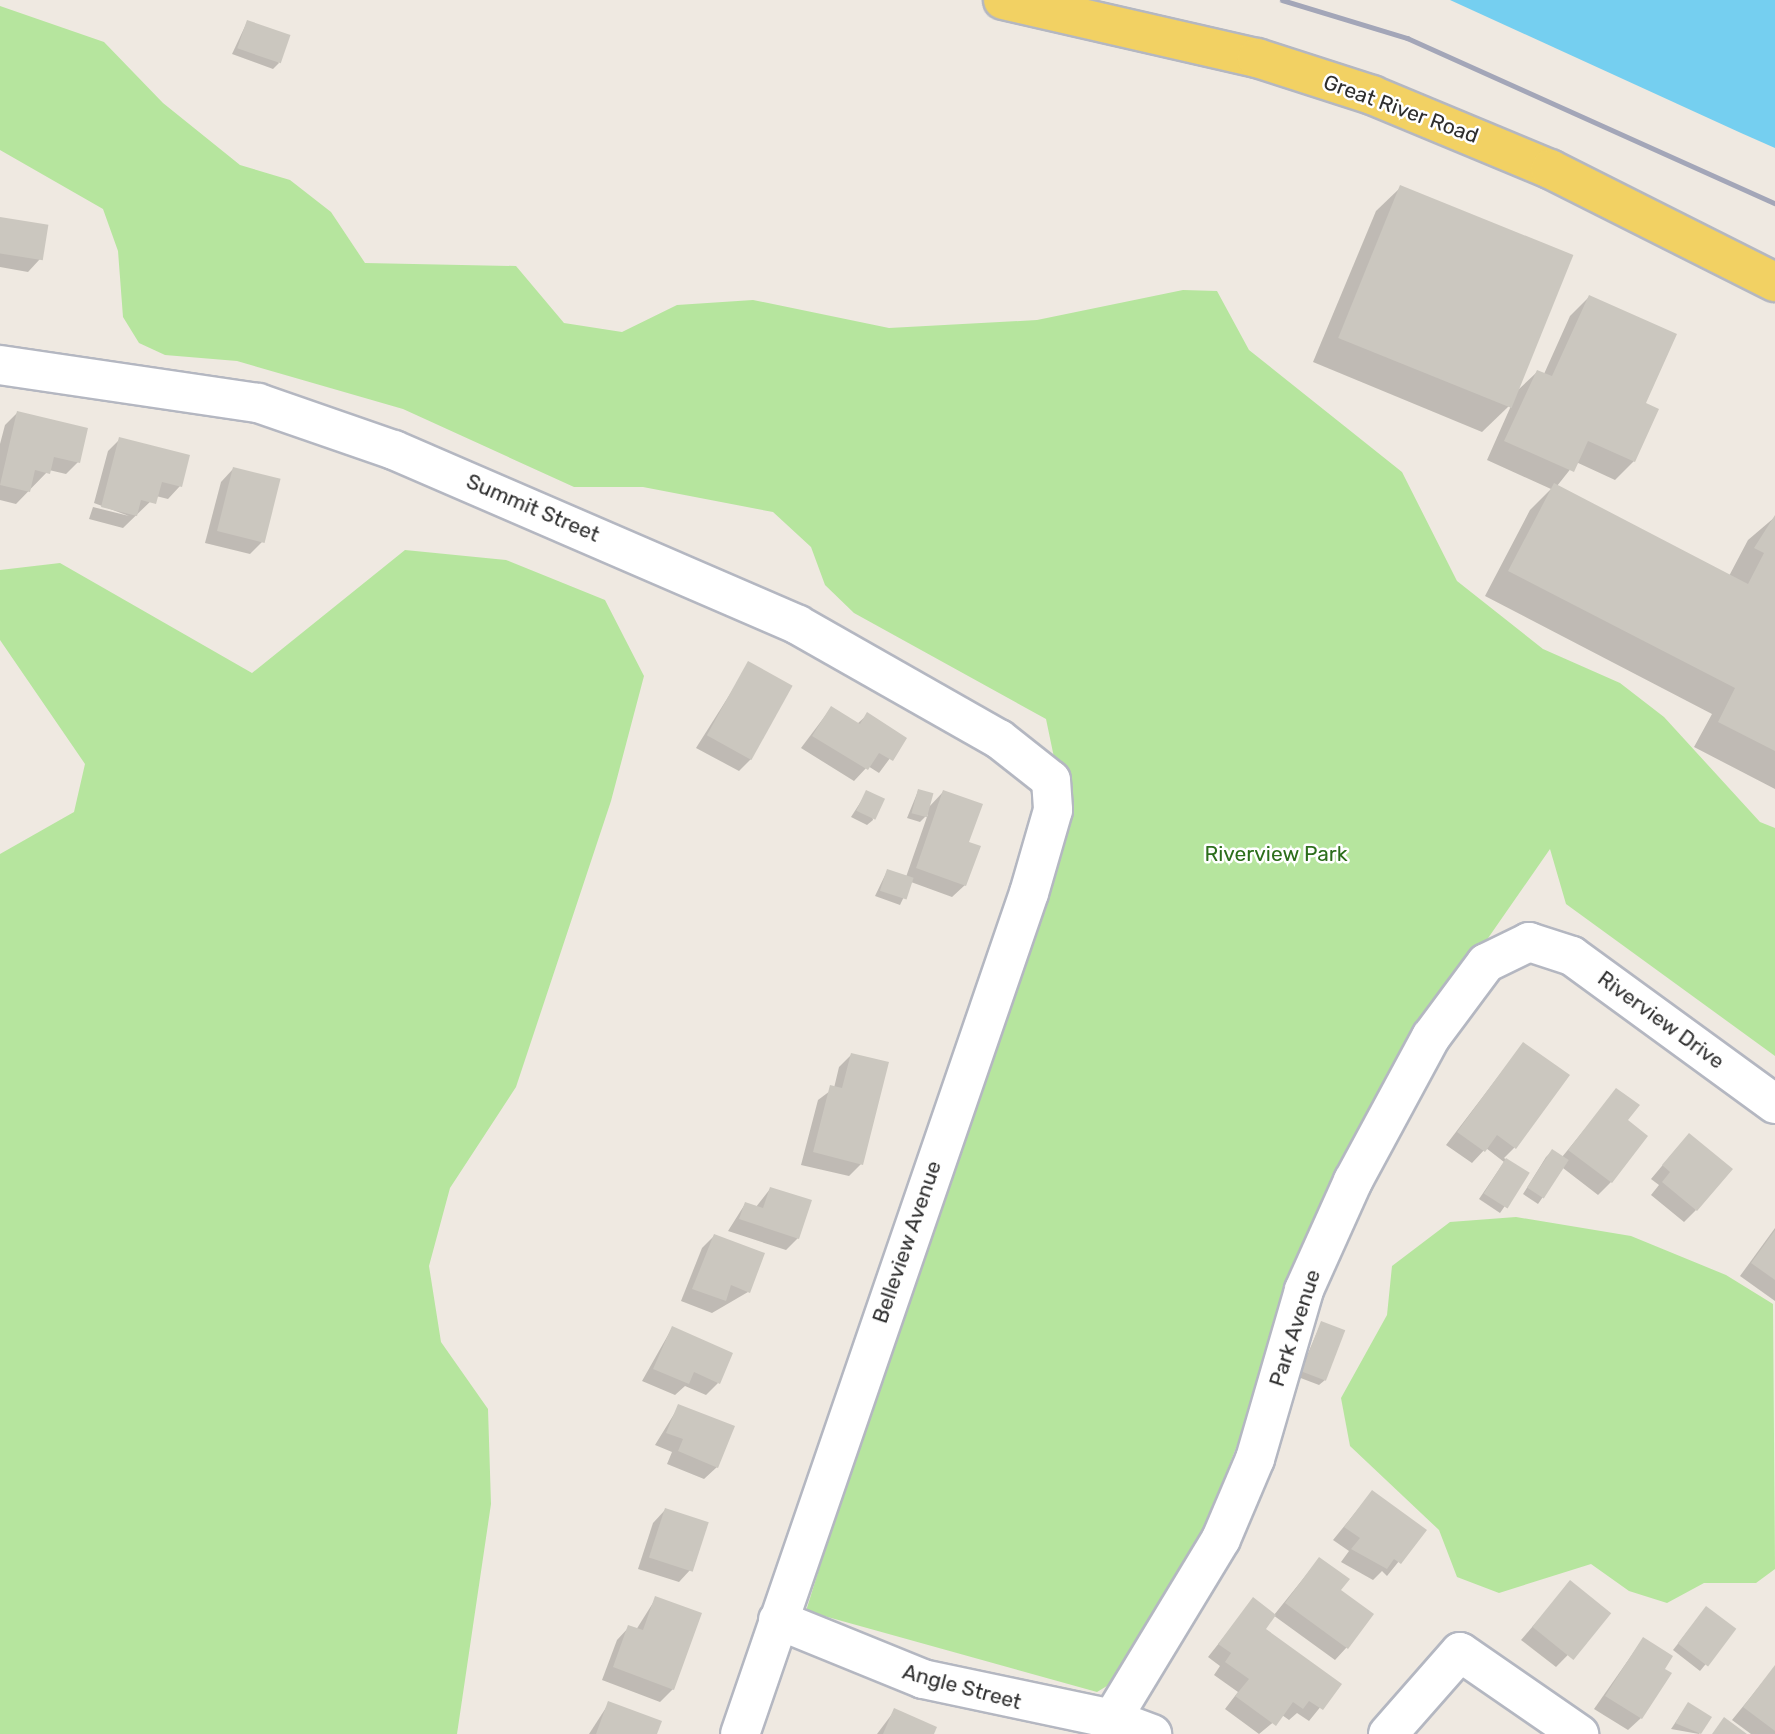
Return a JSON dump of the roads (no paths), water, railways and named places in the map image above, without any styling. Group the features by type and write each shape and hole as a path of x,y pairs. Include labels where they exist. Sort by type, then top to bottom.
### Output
{"main road":[{"name":"Great River Road","path":"1003,0 1257,58 1372,95 1550,169 1775,282"}],"street":[{"name":"Summit Street","path":"0,365 258,402 328,424 708,582 798,625 1028,757"},
{"name":"Belleview Avenue","path":"740,1734 1045,842 1055,791 1028,757"},
{"name":"Riverview Drive","path":"1542,944 1572,956 1647,1007 1775,1104"},
{"name":"Park Avenue","path":"1112,1719 1221,1539 1255,1458 1304,1290 1431,1037 1486,963 1506,949 1542,944"},
{"name":"Angle Street","path":"778,1620 923,1679 1112,1719 1152,1734"},
{"path":"1388,1734 1460,1652 1579,1734"}],"water":[{"path":"1450,0 1775,0 1775,148 1741,133"}],"railway":[{"path":"1282,0 1407,38 1775,203"}],"park label":[{"name":"Riverview Park","path":"1276,854"}]}
